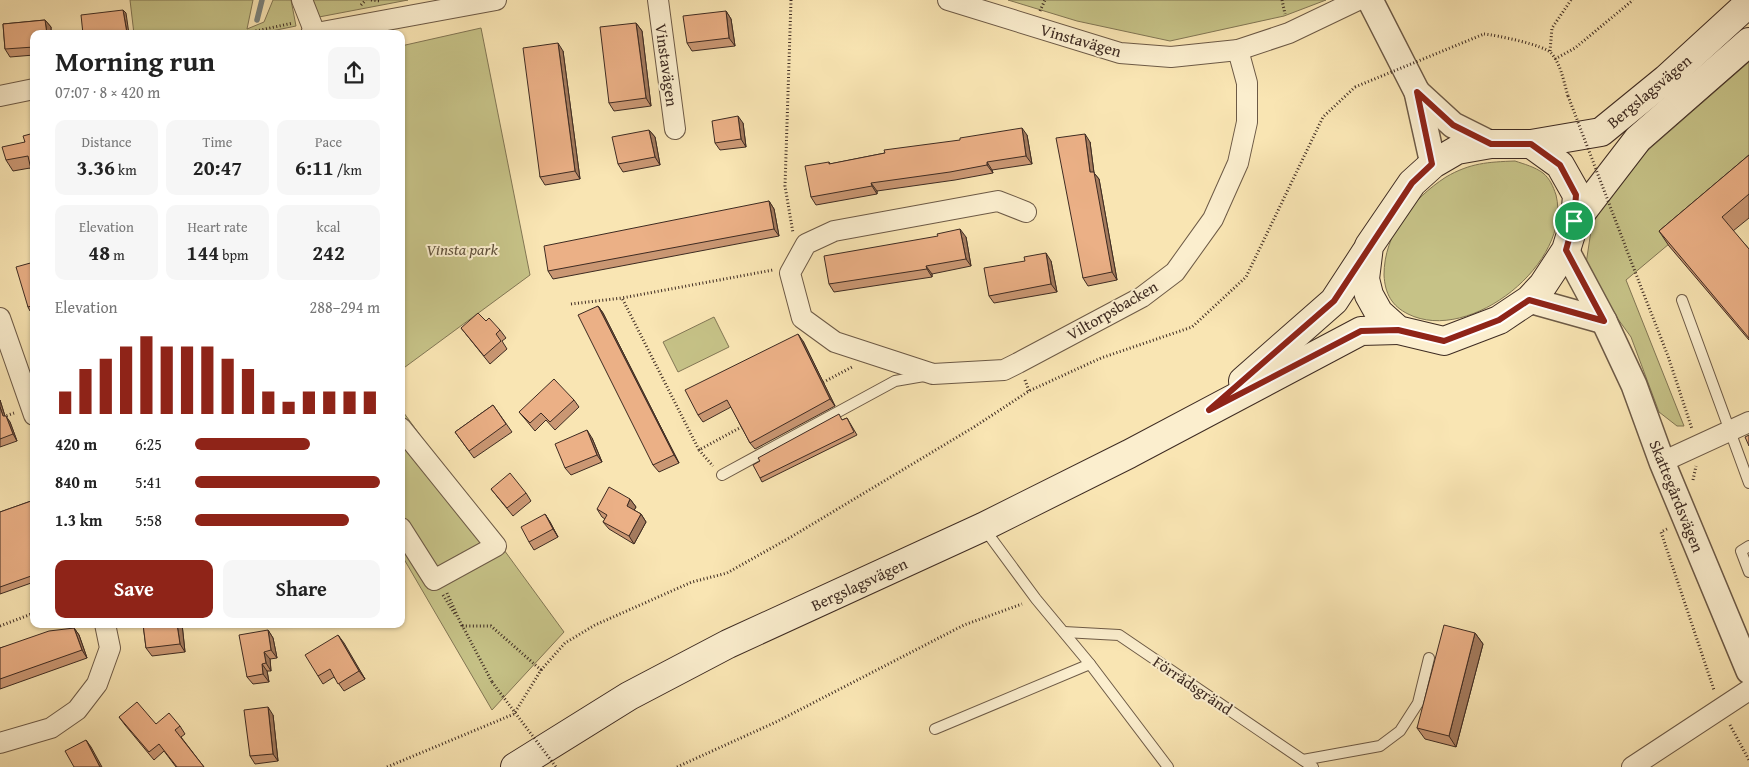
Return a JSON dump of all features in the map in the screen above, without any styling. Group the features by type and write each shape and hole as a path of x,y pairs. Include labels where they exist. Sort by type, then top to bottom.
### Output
{"main road":[{"name":"Bergslagsvägen","path":"1209,410 1334,301 1412,183 1432,164 1457,150 1491,144 1531,144 1601,132 1666,79 1749,3"},
{"name":"Bergslagsvägen","path":"1574,221 1638,139 1749,42"},
{"name":"Bergslagsvägen","path":"515,767 628,696 728,644 983,527 1129,454 1361,331 1398,330 1444,341 1499,320 1529,300 1556,268 1566,250 1574,221 1576,195 1560,165 1531,144"},
{"name":"Bergslagsvägen","path":"1370,246 1365,278 1369,295 1379,313 1398,330"}],"street":[{"path":"302,0 312,30"},
{"path":"330,30 496,0"},
{"name":"Vinstavägen","path":"658,0 675,129"},
{"name":"Vinstavägen","path":"948,0 1120,53 1171,57 1238,50 1289,33 1358,0"},
{"path":"1370,0 1417,92 1432,164"},
{"name":"Viltorpsbacken","path":"795,264 790,273 802,318 835,342 933,374 1004,370 1142,297 1174,272 1213,219 1238,163 1247,122 1247,83 1238,50"},
{"path":"0,96 30,90"},
{"path":"1417,92 1453,125 1491,144"},
{"path":"795,264 806,244 834,231 998,201 1026,212"},
{"name":"Skattegårdsvägen","path":"1566,250 1604,321 1634,385 1662,462 1749,671"},
{"path":"1529,300 1604,321"},
{"path":"0,318 30,404"},
{"path":"1662,462 1749,422"},
{"path":"405,433 496,546 434,580 405,534"},
{"path":"0,743 51,728 77,710 97,684 110,648 106,628"},
{"path":"1632,767 1749,690"}],"lane":[{"path":"1682,300 1749,483"},
{"name":"Viltorpsbacken","path":"722,475 895,381 933,374"},
{"path":"983,527 1036,600 1090,664 1168,767"},
{"path":"1749,546 1740,551 1749,572"},
{"name":"Förrådsgränd","path":"1064,632 1119,635 1313,767"},
{"path":"1302,760 1380,746 1400,731 1418,703 1429,658"},
{"path":"935,729 1090,664"}],"path":[{"path":"571,304 622,298 795,264 785,186 791,0"},
{"path":"1570,0 1552,28 1550,51 1555,59 1668,356 1698,447"},
{"path":"1555,59 1575,48 1634,0"},
{"path":"387,767 514,714 541,670 565,643 595,625 692,582 735,568 791,537 974,427 1029,391 1100,358 1192,327 1246,277 1323,117 1355,87 1484,34 1502,36 1550,51"},
{"path":"622,298 699,450 722,475"},
{"path":"816,387 875,355"},
{"path":"699,450 749,423"},
{"path":"434,580 462,626 492,682 556,767"},
{"path":"677,767 776,722 964,625 1036,600"},
{"path":"0,626 30,615"},
{"path":"462,626 491,626 541,670"}],"green space":[{"path":"130,0 253,0 247,29 264,22 273,0 291,0 296,26 276,30 134,30"},
{"path":"313,0 408,0 319,17"},
{"path":"1008,0 1326,0 1284,16 1170,41 1077,21"},
{"name":"Vinsta park","path":"481,28 530,275 405,367 405,45"},
{"path":"1749,62 1749,177 1626,280 1684,426 1677,426 1659,412 1631,337 1602,297 1586,264 1592,224 1615,188 1646,152"},
{"path":"1515,161 1533,167 1543,173 1551,183 1556,195 1557,221 1549,246 1533,270 1512,291 1487,308 1460,318 1433,321 1402,311 1390,299 1386,288 1384,275 1385,260 1395,232 1411,207 1434,186 1455,172 1479,164"},
{"path":"714,317 729,347 678,372 663,342"},
{"path":"405,414 564,632 492,710 405,561"}],"building":[{"path":"123,10 126,30 83,30 81,15"},
{"path":"726,11 729,38 687,43 683,16"},
{"path":"45,20 46,30 30,30 30,47 5,49 3,24"},
{"path":"636,23 646,98 609,103 600,27"},
{"path":"558,43 575,171 540,177 523,48"},
{"path":"738,116 741,139 715,143 712,121"},
{"path":"1022,128 1026,156 987,162 987,165 950,172 871,183 872,186 811,197 805,166 829,162 829,164 885,153 884,150 960,140 960,138"},
{"path":"649,130 655,157 618,164 612,137"},
{"path":"30,134 30,165 28,156 6,160 2,147 25,142 23,136"},
{"path":"1085,134 1090,172 1094,172 1112,272 1083,278 1056,138"},
{"path":"1749,155 1749,194 1722,217 1749,249 1749,338 1659,231"},
{"path":"769,201 774,229 548,271 544,246"},
{"path":"960,229 966,259 926,266 927,269 829,284 824,256 938,236 937,234"},
{"path":"1046,253 1051,284 989,296 984,268 1025,261 1024,257"},
{"path":"30,263 30,306 28,307 16,267"},
{"path":"598,306 674,455 653,465 578,315"},
{"path":"478,313 486,321 489,318 500,330 496,334 501,341 484,356 461,328"},
{"path":"798,334 830,399 750,443 727,400 698,415 685,390"},
{"path":"554,379 574,400 550,422 541,413 530,423 519,412"},
{"path":"493,405 506,424 469,451 455,432"},
{"path":"0,407 3,416 6,416 13,434 0,439"},
{"path":"839,414 842,420 847,418 854,432 760,478 753,465 760,461 758,458"},
{"path":"587,430 597,455 565,468 555,444"},
{"path":"1749,435 1749,446 1745,437"},
{"path":"510,473 526,493 507,508 491,489"},
{"path":"609,487 630,499 627,506 641,514 629,536 603,522 607,515 597,509"},
{"path":"30,501 30,576 0,587 0,512"},
{"path":"545,514 553,529 529,542 521,527"},
{"path":"1444,625 1475,633 1449,736 1417,728"},
{"path":"74,628 82,650 0,679 0,648 49,631"},
{"path":"144,628 178,628 180,644 146,648"},
{"path":"268,630 271,650 264,652 266,663 262,664 263,674 247,677 239,635"},
{"path":"338,635 359,671 338,684 330,669 318,676 305,655"},
{"path":"137,702 156,724 169,713 180,726 175,730 204,767 177,767 159,744 149,752 119,717"},
{"path":"268,707 273,754 250,756 244,710"},
{"path":"86,740 100,767 74,767 65,751"}],"waterway":[{"path":"257,20 262,0"}],"route":[{"path":"1417,92 1453,125 1491,144 1531,144 1560,165 1576,195 1574,221 1566,250 1604,321 1529,300 1499,320 1444,341 1398,330 1361,331 1209,410 1334,301 1412,183 1432,164 1417,92"}]}
